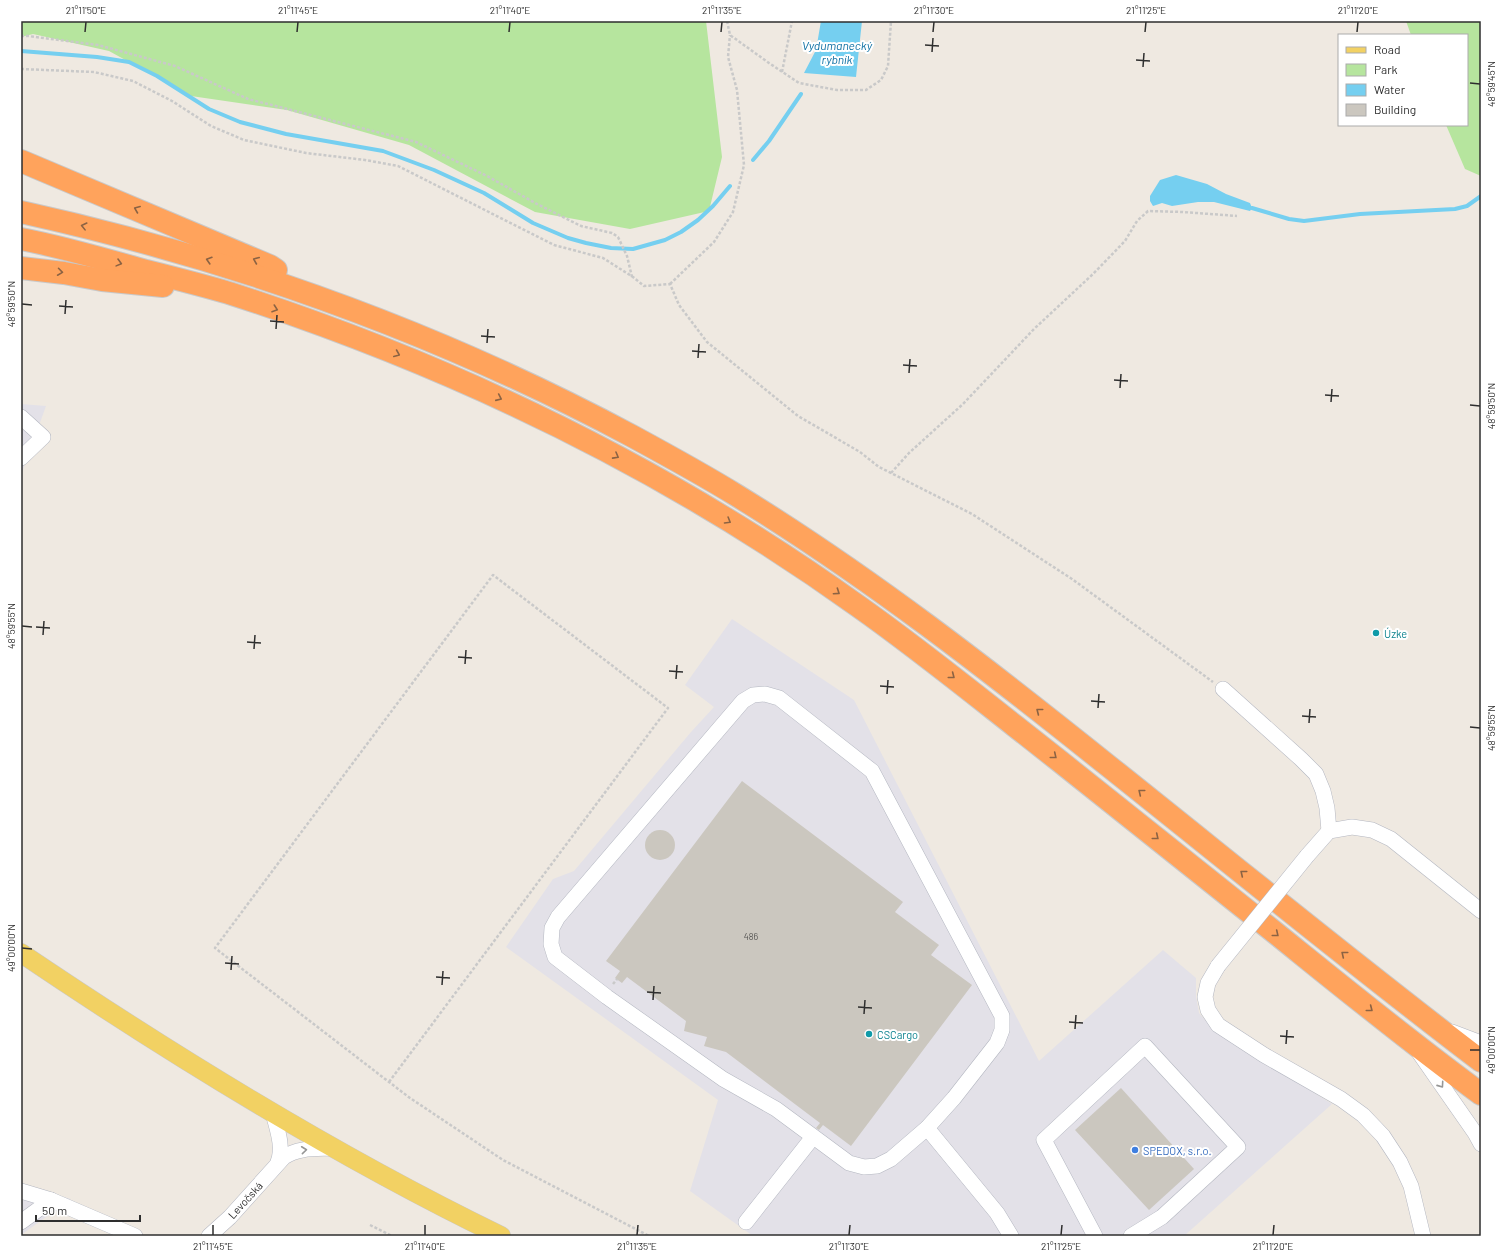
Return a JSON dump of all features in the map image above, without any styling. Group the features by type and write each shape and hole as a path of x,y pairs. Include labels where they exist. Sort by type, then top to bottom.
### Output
{"highway":[{"path":"21,161 270,266 300,290"},
{"path":"21,212 169,248 300,290 387,322 516,377 678,461 736,495 874,586 970,656 1431,1023 1481,1061"},
{"path":"21,238 225,292 321,324 381,347 498,398 593,444 729,521 855,603 921,652 1053,755 1411,1041 1481,1094"},
{"path":"21,245 54,246"},
{"path":"21,268 64,273 102,280 225,292"}],"main road":[{"path":"21,953 140,1032 273,1113 419,1194 501,1236"}],"street":[{"path":"21,417 43,437 21,458"},
{"path":"1223,689 1316,774 1323,791 1330,831"},
{"path":"765,694 779,698 872,771 1002,1016 1002,1030 997,1043 954,1098 928,1128 891,1159 877,1166 864,1167 849,1163 813,1137 776,1109 723,1079 607,997 555,957 551,944 552,928 558,917 743,701 753,695 765,694"},
{"path":"1423,1236 1411,1186 1400,1162 1383,1136 1363,1115 1341,1099 1264,1055 1218,1025 1208,1010 1206,997 1208,983 1218,966 1307,856 1330,831 1358,828 1372,830 1392,839 1481,911"},
{"path":"1431,1023 1481,1043"},
{"path":"1411,1041 1475,1133 1481,1144"},
{"path":"1095,1236 1044,1140 1145,1046 1238,1147 1162,1217 1131,1236"},
{"path":"273,1113 280,1144 281,1156 278,1162"},
{"path":"928,1128 997,1213 1011,1236"},
{"path":"746,1222 813,1137"},
{"name":"Levočská","path":"209,1236 230,1217 284,1157 295,1151 334,1148"},
{"path":"21,1191 51,1200 135,1236"},
{"path":"21,1222 51,1200"}],"path":[{"path":"21,69 94,72 133,80 172,101 211,126 244,140 306,153 365,160 398,166 554,245 603,258 633,277 644,286 670,284 714,242 733,212 744,165 737,90 728,57 730,35 727,21"},
{"path":"782,72 792,21"},
{"path":"730,35 799,83 837,90 866,90 881,80 888,66 891,21"},
{"path":"21,36 98,45 175,66 248,99 416,142 487,176 537,204 581,226 612,233 618,237 624,249 633,277"},
{"path":"890,473 909,453 963,404 1034,329 1093,274 1125,241 1137,220 1148,211 1237,216"},
{"path":"670,284 679,305 707,342 798,416 860,452 879,467 972,514 1072,579 1223,689"},
{"path":"389,1082 668,708 493,575 215,948 389,1082 410,1098 503,1160 648,1236"},
{"path":"370,1225 392,1236"}],"shaded area":[{"path":"21,404 46,406 21,475"},
{"path":"732,619 854,700 1039,1061 1163,950 1196,978 1196,996 1199,1013 1214,1030 1332,1104 1184,1236 753,1236 690,1191 718,1100 506,947 553,879 574,871 691,732 714,707 685,685"},
{"path":"21,1185 71,1199 21,1235"}],"green space":[{"path":"21,21 706,21 722,157 709,211 630,229 535,212 409,145 287,110 191,96 109,51 33,34 21,37"},
{"path":"1406,21 1481,21 1481,176 1465,169 1446,126 1468,126 1468,34 1411,34"}],"water":[{"name":"Vydumanecký rybník","path":"821,21 862,21 856,77 804,73 816,50"},
{"path":"1176,175 1207,184 1226,194 1250,203 1252,208 1250,211 1214,202 1198,202 1172,206 1162,203 1153,206 1150,201 1150,196 1160,180"}],"building":[{"path":"742,781 903,902 895,912 939,945 931,955 972,985 851,1146 823,1125 819,1130 816,1128 820,1123 726,1052 704,1046 707,1037 684,1031 686,1021 627,977 622,983 615,978 620,971 606,961"},
{"path":"660,830 671,834 675,845 671,856 660,860 649,856 645,845 649,834"},
{"name":"SPEDOX, s.r.o.","path":"1121,1088 1194,1169 1149,1210 1075,1130"}],"waterway":[{"path":"21,51 97,57 129,62 157,76 209,109 240,122 286,134 383,151 434,170 484,193 533,223 568,238 611,248 633,249 665,240 681,232 698,220 713,206 730,186"},
{"path":"753,160 769,141 801,94"},
{"path":"1252,208 1289,219 1304,221 1360,214 1455,209 1467,206 1481,196"}],"place":[{"name":"Úzke","path":"1376,633"},
{"name":"CSCargo","path":"869,1034"},
{"name":"SPEDOX, s.r.o.","path":"1135,1150"}]}
